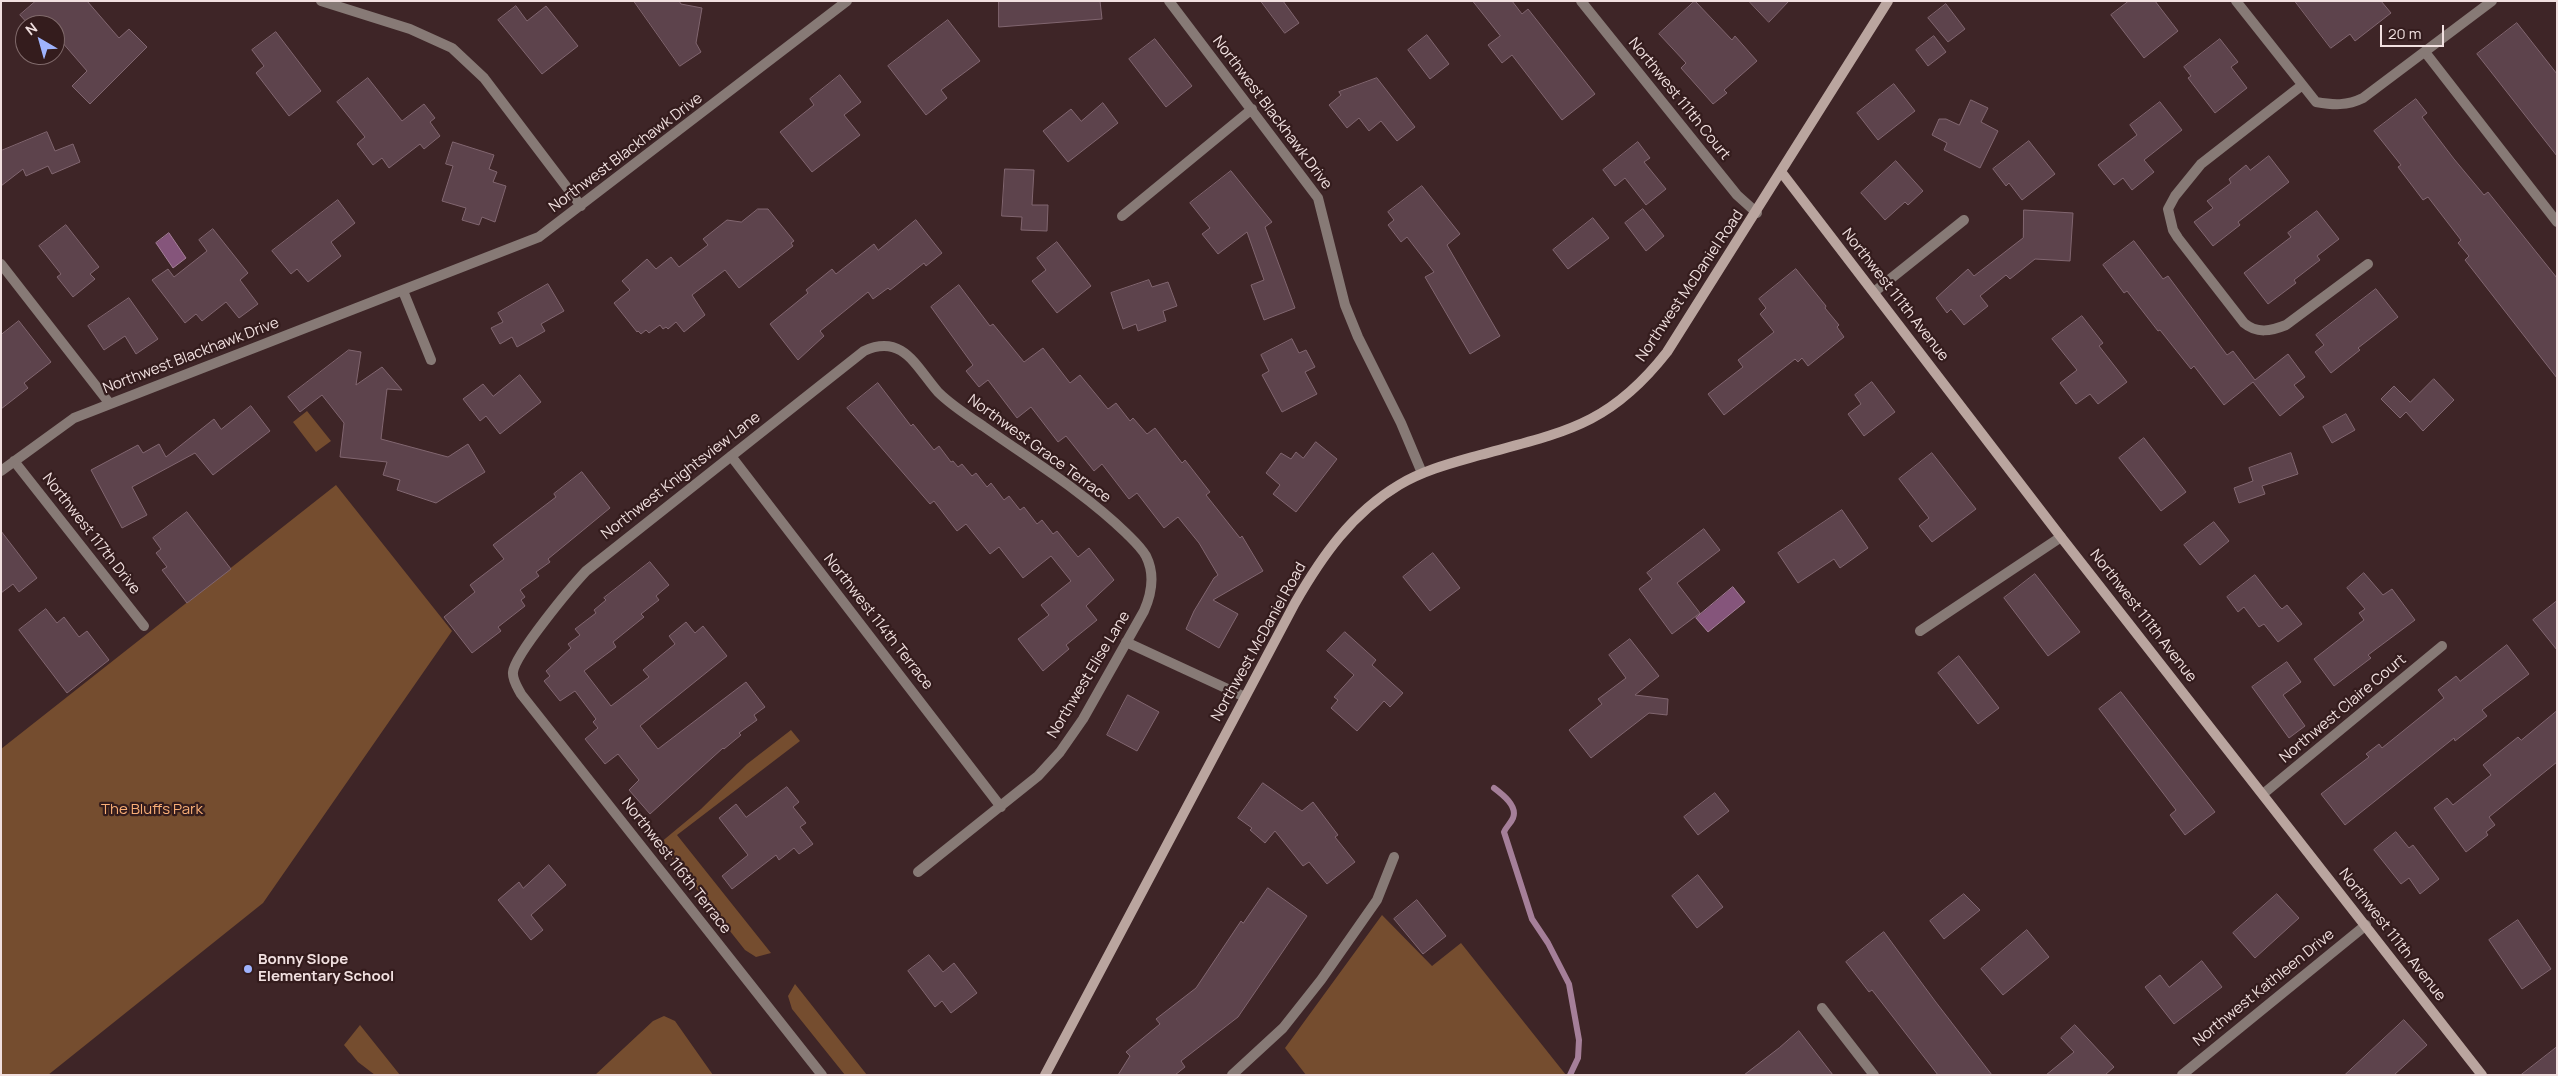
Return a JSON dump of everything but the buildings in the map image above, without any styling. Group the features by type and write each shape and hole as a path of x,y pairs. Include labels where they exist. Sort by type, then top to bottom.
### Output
{"street":[{"path":"321,1 410,29 452,48 484,78 581,206"},
{"name":"Northwest Blackhawk Drive","path":"1,472 74,418 524,244 553,228 847,1"},
{"name":"Northwest Blackhawk Drive","path":"1169,1 1318,198 1346,305 1358,337 1401,423 1422,474"},
{"name":"Northwest 111th Court","path":"1580,1 1737,195 1756,213"},
{"name":"Northwest McDaniel Road","path":"1045,1075 1308,580 1334,543 1362,511 1400,485 1422,474 1566,431 1596,418 1625,398 1638,386 1668,352 1782,173 1888,1"},
{"path":"2236,1 2301,86 2316,102 2352,104 2492,1"},
{"path":"2425,52 2557,222"},
{"path":"2301,86 2201,164 2174,196 2168,209 2173,230 2244,323 2251,329 2272,331 2286,326 2368,264"},
{"path":"1122,216 1252,109"},
{"name":"Northwest 111th Avenue","path":"1782,173 2061,537 2482,1075"},
{"path":"1874,292 1964,220"},
{"path":"1,264 110,404"},
{"path":"403,291 431,360"},
{"name":"Northwest Knightsview Lane","path":"513,672 519,659 550,614 586,571 864,352 882,345 895,346 900,350"},
{"name":"Northwest Grace Terrace","path":"900,350 913,360 938,392 952,404 1094,506 1120,528 1146,556 1152,577"},
{"name":"Northwest 114th Terrace","path":"732,456 1001,806"},
{"name":"Northwest 117th Drive","path":"14,461 144,626"},
{"path":"1920,631 2061,537"},
{"name":"Northwest Elise Lane","path":"918,872 1038,776 1060,752 1083,719 1147,604 1152,577"},
{"path":"1126,642 1245,697"},
{"name":"Northwest Claire Court","path":"2263,794 2442,646"},
{"name":"Northwest 116th Terrace","path":"513,672 516,684 527,701 822,1075"},
{"path":"1232,1075 1283,1028 1321,980 1377,900 1394,857"},
{"name":"Northwest Kathleen Drive","path":"2182,1075 2366,925"},
{"path":"1822,1008 1873,1074"}],"green space":[{"path":"307,411 331,441 316,452 293,422"},
{"name":"The Bluffs Park","path":"336,485 452,631 263,903 48,1075 1,1075 1,749"},
{"path":"791,730 800,741 677,835 771,953 756,957 745,950 660,843 701,809 747,764"},
{"path":"1382,915 1432,966 1461,943 1566,1075 1306,1075 1285,1048"},
{"path":"795,984 867,1075 845,1075 792,1009 788,996"},
{"path":"664,1016 675,1021 713,1075 595,1075 653,1021"},
{"path":"360,1025 400,1075 375,1075 358,1062 344,1045"}],"shaded area":[{"path":"169,233 186,258 173,268 156,243"},
{"path":"1733,587 1745,602 1708,632 1696,618"}],"waterway":[{"path":"1494,788 1508,801 1513,809 1513,818 1504,832 1532,919 1548,943 1569,984 1579,1040 1578,1058 1570,1075"}],"place":[{"name":"Bonny Slope Elementary School","path":"248,969"}]}
